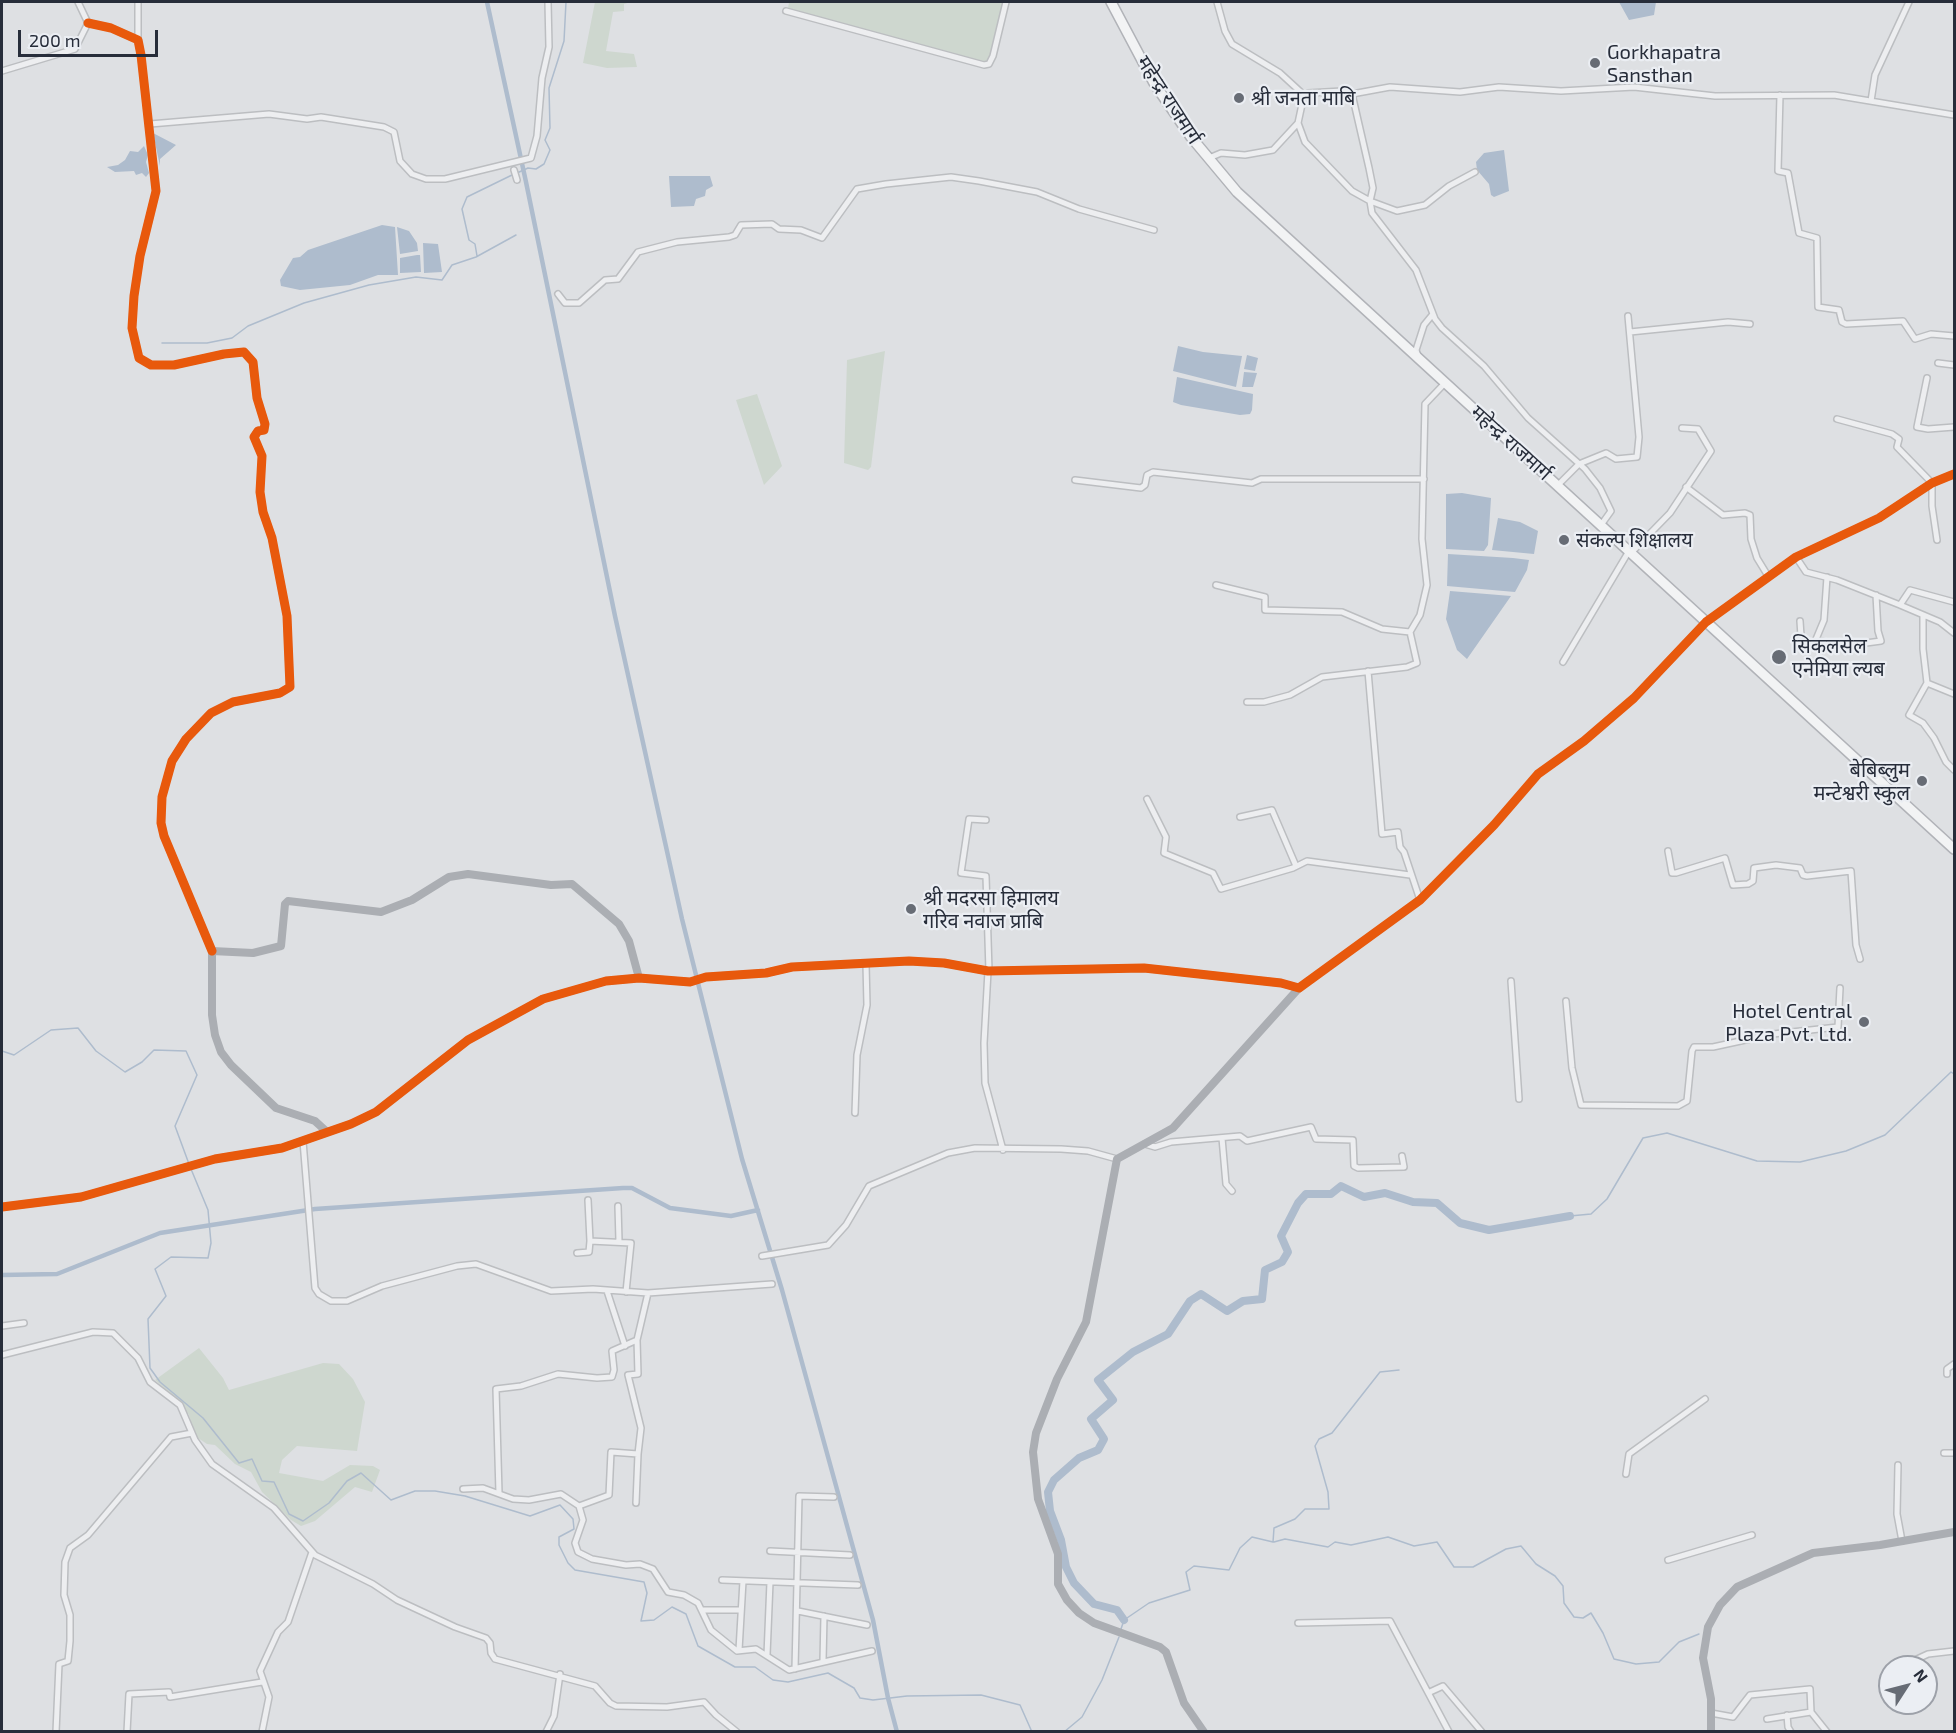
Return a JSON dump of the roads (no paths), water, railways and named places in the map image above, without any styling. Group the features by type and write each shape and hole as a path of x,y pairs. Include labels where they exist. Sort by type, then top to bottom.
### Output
{"highway":[{"name":"महेन्द्र राजमार्ग","path":"1111,2 1154,83 1237,192 1954,849"}],"street":[{"path":"2,71 72,52 79,44 88,23 78,2"},
{"path":"138,2 138,40 150,124 156,190 140,256 134,296 132,328 135,348 142,362 164,366 244,352 254,362 257,398 264,427 254,437 262,456 260,492 263,512 272,538 287,616 290,687 280,693 233,702 211,713 186,740 172,761 162,798 161,824 212,951 212,1015 221,1052 239,1074 276,1108 315,1121 327,1132"},
{"path":"150,124 269,114 307,119 321,117 384,127 394,132 400,161 412,174 426,179 445,179 531,158 538,129 542,78 549,47 548,2"},
{"path":"786,11 984,65 988,64 993,56 1006,2"},
{"path":"1217,2 1225,31 1232,44 1280,73 1304,95 1342,91 1352,94 1390,87 1460,92 1498,87 1561,91 1634,87 1715,96 1834,95 1954,115"},
{"path":"1871,101 1875,75 1909,2"},
{"path":"88,23 111,28 138,40"},
{"path":"1352,94 1369,168 1372,213 1416,270 1433,314 1442,328 1485,366 1528,417 1579,464 1600,488 1610,504 1611,511 1601,525"},
{"path":"1209,158 1221,153 1245,156 1273,150 1298,123 1304,95"},
{"path":"1780,95 1778,171 1788,173 1799,233 1817,238 1818,308 1839,310 1842,322 1846,324 1903,321 1915,339 1931,334 1954,336"},
{"path":"1298,123 1305,142 1352,191 1370,201 1397,210 1425,205 1449,186 1475,172"},
{"path":"514,170 517,180"},
{"path":"558,294 565,303 579,303 605,280 618,279 638,252 677,242 729,237 735,235 741,225 772,224 779,229 801,230 822,238 856,189 951,177 1037,192 1065,204 1154,230"},
{"path":"1419,360 1416,350 1424,325 1433,314"},
{"path":"1558,485 1579,464 1606,453 1616,459 1637,457 1640,447 1628,316"},
{"path":"1630,332 1728,321 1750,324"},
{"path":"1938,363 1954,364"},
{"path":"1927,378 1917,427 1928,429 1954,427"},
{"path":"1247,702 1264,702 1290,696 1322,678 1407,667 1417,663 1410,632 1420,615 1427,585 1422,539 1425,404 1431,395 1445,383"},
{"path":"1837,419 1892,434 1899,439 1897,447 1932,483 1932,506 1937,540"},
{"path":"1563,662 1630,552 1670,513 1711,451 1698,429 1682,428"},
{"path":"1075,480 1141,488 1147,475 1153,472 1252,483 1261,479 1424,479"},
{"path":"764,1256 828,1245 846,1225 869,1186 948,1153 975,1148 1061,1149 1088,1151 1117,1159 1173,1128 1299,988 1420,900 1494,825 1538,774 1584,741 1634,698 1706,622 1796,557 1879,518 1932,483 1954,474"},
{"path":"1686,487 1723,515 1745,513 1749,515 1751,539 1756,558 1768,576"},
{"path":"1796,557 1806,572 1827,577 1876,595 1940,622 1954,633"},
{"path":"1800,621 1801,636 1809,645 1814,644 1824,620 1827,577"},
{"path":"1216,585 1265,597 1265,610 1342,612 1382,629 1410,632"},
{"path":"1900,605 1910,590 1954,602"},
{"path":"1816,641 1851,645 1881,641 1876,595"},
{"path":"1923,615 1923,649 1927,683 1909,715 1923,723 1934,738 1946,762 1954,770"},
{"path":"1368,671 1382,834 1398,832 1400,847 1404,852 1420,900"},
{"path":"1927,683 1954,694"},
{"path":"1148,799 1166,837 1164,853 1213,873 1221,889 1307,861 1410,875"},
{"path":"1240,817 1272,810 1296,866"},
{"path":"986,820 969,819 961,873 986,876 989,971 984,1077 987,1097 1003,1150"},
{"path":"1668,851 1672,873 1725,858 1733,885 1748,884 1753,881 1754,868 1776,865 1800,868 1803,875 1807,876 1851,872 1856,945 1860,959"},
{"path":"212,951 253,953 281,946 285,904 288,901 381,912 411,900 449,877 484,874 551,885 576,885 619,924 629,941 639,978"},
{"path":"2,1207 81,1197 215,1159 282,1148 327,1132 376,1113 453,1049 543,999 588,985 639,978 690,982 706,977 766,973 792,967 932,962 989,971 1144,968 1257,980 1299,988"},
{"path":"855,1113 857,1055 867,1005 866,963"},
{"path":"1511,981 1519,1099"},
{"path":"1566,1001 1572,1068 1581,1105 1678,1106 1687,1101 1692,1051 1695,1047 1713,1047 1773,1034 1838,1027 1840,988"},
{"path":"1145,1144 1155,1147 1172,1142 1240,1136 1247,1141 1311,1127 1316,1139 1353,1140 1354,1166 1358,1168 1404,1167 1402,1156"},
{"path":"1222,1138 1226,1184 1232,1191"},
{"path":"303,1141 315,1288 319,1294 331,1301 347,1301 382,1286 476,1263 551,1291 648,1293 772,1284"},
{"path":"1117,1159 1086,1322 1057,1379 1036,1433 1033,1452 1038,1499 1058,1554 1058,1584 1079,1613 1166,1652 1184,1703 1204,1731"},
{"path":"577,1253 589,1252 588,1200"},
{"path":"618,1206 619,1241"},
{"path":"590,1241 629,1241 632,1245 626,1273 626,1292"},
{"path":"607,1291 625,1346"},
{"path":"636,1503 641,1428 628,1376 638,1374 637,1340 648,1293"},
{"path":"2,1326 24,1323"},
{"path":"2,1355 93,1332 113,1333 138,1358 150,1382 171,1395 180,1405 192,1433 215,1467 274,1508 312,1552 373,1584 397,1600 455,1627 486,1638 490,1643 490,1653 495,1659 560,1674 597,1687 608,1701 616,1706 667,1707 704,1702 716,1716 737,1731"},
{"path":"499,1493 496,1389 520,1386 558,1374 597,1378 612,1377 614,1375 612,1351 637,1340"},
{"path":"1947,1374 1947,1369 1954,1364"},
{"path":"1626,1474 1629,1454 1705,1399"},
{"path":"56,1731 59,1664 68,1661 70,1641 70,1615 64,1595 67,1556 70,1548 88,1535 171,1437 192,1433"},
{"path":"579,1506 609,1495 611,1452 638,1454"},
{"path":"1944,1453 1954,1452"},
{"path":"1898,1465 1897,1514 1902,1541"},
{"path":"463,1489 483,1488 513,1499 530,1500 561,1494 579,1506 583,1520 574,1543 582,1556 607,1562 649,1567 668,1592 692,1598 702,1610 711,1630 728,1645 739,1650 756,1649 783,1667 795,1669 872,1650"},
{"path":"795,1669 799,1496 834,1497"},
{"path":"1711,1731 1704,1658 1708,1627 1720,1605 1737,1587 1813,1554 1954,1532"},
{"path":"1668,1560 1752,1535"},
{"path":"770,1551 850,1555"},
{"path":"262,1731 269,1702 262,1682 261,1667 278,1632 288,1622 312,1552"},
{"path":"722,1580 858,1585"},
{"path":"739,1650 743,1581"},
{"path":"767,1655 771,1582"},
{"path":"702,1610 741,1611"},
{"path":"798,1611 867,1625"},
{"path":"823,1661 825,1616"},
{"path":"1298,1623 1390,1621 1449,1731"},
{"path":"1926,1655 1954,1651"},
{"path":"546,1731 554,1716 560,1674"},
{"path":"127,1731 129,1694 169,1692 170,1697 262,1682"},
{"path":"1430,1692 1443,1686 1482,1731"},
{"path":"1711,1713 1733,1717 1750,1695 1810,1689 1811,1712 1827,1731"},
{"path":"1767,1719 1811,1712"},
{"path":"1787,1716 1788,1727 1791,1731"}],"water":[{"path":"1619,2 1656,2 1654,15 1629,20"},
{"path":"153,133 176,145 160,159 160,166"},
{"path":"144,146 148,155 146,162 149,173 146,177 142,173 136,175 134,171 115,172 107,167 118,165 125,160 130,151 138,152"},
{"path":"1504,150 1509,191 1494,197 1491,195 1489,184 1477,170 1476,162 1484,153"},
{"path":"669,176 710,176 713,186 706,190 705,196 696,199 694,206 671,207"},
{"path":"382,225 395,227 398,275 378,275 350,285 300,290 281,286 280,280 293,258 300,257 308,250"},
{"path":"397,227 409,231 417,243 418,251 400,254"},
{"path":"423,243 438,244 442,272 424,273"},
{"path":"420,255 421,272 400,273 400,258"},
{"path":"1178,346 1203,352 1242,356 1236,387 1173,371"},
{"path":"1247,355 1258,358 1255,371 1244,369"},
{"path":"1244,372 1257,373 1253,387 1242,387"},
{"path":"1177,377 1253,394 1252,410 1250,414 1240,415 1173,402"},
{"path":"1462,493 1491,498 1488,545 1484,551 1446,549 1446,494"},
{"path":"1498,518 1520,522 1538,531 1534,554 1492,550"},
{"path":"1448,554 1529,560 1527,570 1515,592 1447,586"},
{"path":"1450,591 1511,596 1467,659 1457,650 1446,619"}],"waterway":[{"path":"487,2 615,616 682,919 742,1159 782,1290 873,1620 897,1732"},
{"path":"517,173 528,168 536,169 544,164 550,150 545,140 550,128 549,88 564,41 566,2"},
{"path":"477,256 475,244 469,240 462,209 467,197 512,175"},
{"path":"162,343 207,343 232,338 248,326 304,303 369,285 416,277 442,280 452,265 476,257 516,235"},
{"path":"2,1051 14,1055 51,1030 78,1028 96,1051 125,1072 142,1062 154,1050 186,1051 197,1075 175,1126 189,1164"},
{"path":"1570,1216 1591,1214 1607,1199 1643,1138 1667,1133 1757,1161 1800,1162 1846,1151 1885,1135 1951,1072 1954,1074"},
{"path":"191,1169 208,1210 211,1243 208,1258 171,1257 155,1269 166,1296 148,1319 150,1368 160,1382 203,1418 239,1463 252,1459 262,1481 274,1482 289,1514 303,1521 329,1503 347,1481 361,1473 391,1500 415,1491 435,1491 465,1496 530,1516 560,1505 573,1519 574,1529 559,1537 559,1545 568,1563 575,1570 644,1582 647,1593 641,1621 654,1620 672,1607 686,1614 698,1646 735,1667 755,1667 773,1680 788,1682 828,1673 854,1688 860,1698 873,1700 907,1696 981,1695 1020,1705 1032,1732"},
{"path":"1124,1620 1117,1610 1094,1604 1074,1583 1066,1567 1061,1540 1050,1511 1048,1492 1054,1480 1079,1458 1098,1450 1104,1439 1091,1419 1113,1400 1098,1380 1133,1352 1168,1334 1190,1301 1201,1294 1227,1311 1243,1301 1262,1299 1265,1270 1282,1262 1288,1252 1281,1236 1298,1203 1306,1194 1331,1194 1341,1186 1364,1197 1385,1193 1413,1202 1437,1203 1460,1223 1489,1230 1570,1216"},
{"path":"2,1275 57,1274 160,1233 315,1209 632,1188 670,1208 731,1216 758,1210"},
{"path":"1121,1629 1124,1620 1149,1603 1190,1590 1186,1572 1194,1566 1229,1570 1240,1548 1252,1537 1273,1542 1274,1528 1295,1519 1305,1509 1329,1509 1328,1492 1315,1446 1319,1439 1332,1433 1380,1372 1399,1370"},
{"path":"1274,1542 1285,1539 1328,1547 1335,1542 1351,1545 1388,1537 1414,1546 1437,1542 1454,1567 1473,1567 1506,1549 1521,1546 1536,1564 1555,1576 1563,1586 1564,1603 1574,1617 1583,1618 1591,1613 1614,1659 1636,1664 1659,1662 1679,1642 1699,1634"},
{"path":"1064,1732 1082,1717 1102,1680 1119,1637"}],"place":[{"name":"Gorkhapatra Sansthan","path":"1595,63"},
{"name":"श्री जनता माबि","path":"1239,98"},
{"name":"संकल्प शिक्षालय","path":"1564,540"},
{"name":"सिकलसेल एनेमिया ल्यब","path":"1779,657"},
{"name":"बेबिब्लुम मन्टेश्वरी स्कुल","path":"1922,781"},
{"name":"श्री मदरसा हिमालय गरिव नवाज प्राबि","path":"911,909"},
{"name":"Hotel Central Plaza Pvt. Ltd.","path":"1864,1022"}]}
